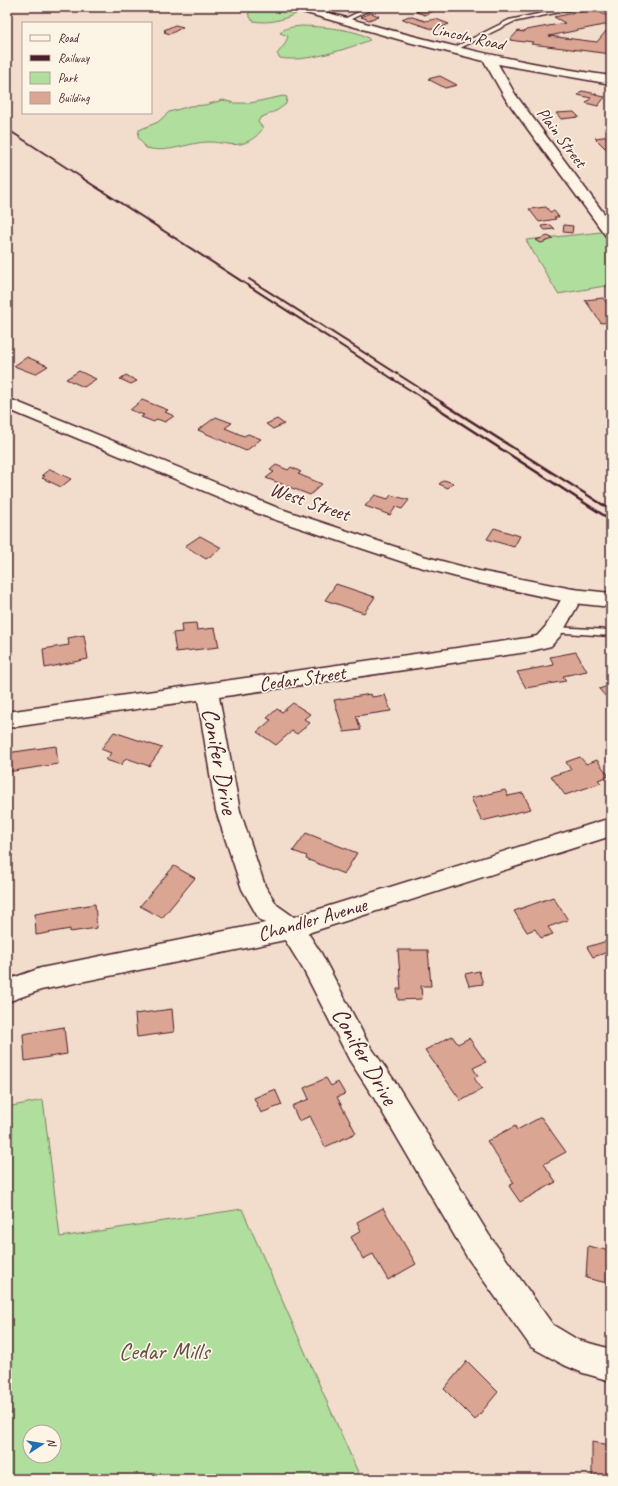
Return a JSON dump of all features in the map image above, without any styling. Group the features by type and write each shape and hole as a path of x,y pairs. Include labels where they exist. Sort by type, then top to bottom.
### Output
{"street":[{"name":"Lincoln Road","path":"296,7 489,59 611,80"},
{"name":"Plain Street","path":"489,59 509,95 611,233"},
{"name":"West Street","path":"7,403 271,512 416,560 479,577 573,596 611,600"},
{"name":"Cedar Street","path":"7,720 527,645 544,641 554,630 573,596"},
{"name":"Conifer Drive","path":"207,692 228,811 254,888 268,912 291,928 312,961 359,1052 384,1089 478,1246 542,1336 554,1345 581,1358 611,1365"},
{"name":"Chandler Avenue","path":"7,990 41,979 291,928 611,827"}],"lane":[{"path":"345,20 374,7"},
{"path":"452,50 511,21 580,7"},
{"path":"600,7 611,10"},
{"path":"554,630 611,633"}],"green space":[{"path":"257,7 287,8 296,11 296,14 275,21 253,21 248,14 252,9"},
{"path":"301,26 358,33 370,40 338,51 313,57 301,59 280,58 277,54 285,44 288,36 280,33 287,28"},
{"path":"283,96 287,97 286,104 278,110 260,118 258,122 263,128 261,131 248,142 241,144 233,145 214,142 163,150 146,148 138,137 139,130 158,122 169,112 190,106 205,105 223,100 234,103 250,103"},
{"path":"611,231 611,285 558,294 526,240"},
{"name":"Cedar Mills","path":"43,1100 60,1237 242,1209 361,1479 7,1479 7,1107"}],"building":[{"path":"429,7 458,7 449,11 438,9 425,15 416,12"},
{"path":"593,9 611,18 611,25 611,54 510,40 518,31 524,32 526,30 565,23 554,17","holes":["609,24 611,25 597,42 549,36"]},
{"path":"371,13 379,16 369,20 361,17"},
{"path":"409,16 425,21 436,19 449,24 435,30 402,19"},
{"path":"175,25 183,27 170,34 164,32 166,31 164,30"},
{"path":"440,76 457,85 445,88 428,79"},
{"path":"582,91 605,97 598,106 586,103 591,98 578,95"},
{"path":"574,112 579,117 561,119 556,113"},
{"path":"610,136 611,148 605,148 595,138"},
{"path":"546,207 550,212 554,211 559,217 554,217 556,219 539,222 529,209"},
{"path":"551,225 555,229 545,230 541,226"},
{"path":"564,225 573,226 572,233 563,232"},
{"path":"548,236 553,239 541,243 536,240"},
{"path":"603,298 611,309 611,322 601,323 585,300"},
{"path":"27,357 48,366 35,374 14,366"},
{"path":"79,371 96,379 84,387 66,379"},
{"path":"126,375 137,381 131,384 120,379"},
{"path":"142,400 168,410 165,412 174,416 165,422 157,419 154,422 141,417 144,415 130,410"},
{"path":"216,417 232,423 225,428 244,436 248,434 261,439 246,451 198,430"},
{"path":"277,419 284,424 273,429 266,424"},
{"path":"276,465 288,470 291,467 301,472 298,474 322,484 310,495 266,478 274,472 270,470"},
{"path":"50,469 71,479 61,487 42,478 45,476 42,475"},
{"path":"444,480 453,483 448,488 439,484"},
{"path":"375,495 388,499 391,495 409,500 402,509 396,507 390,515 365,506"},
{"path":"494,528 520,536 514,547 487,539"},
{"path":"200,536 222,548 206,559 185,546"},
{"path":"336,584 375,597 364,613 325,600"},
{"path":"196,623 197,630 215,628 219,647 176,652 173,633 182,632 181,624"},
{"path":"84,635 88,659 45,668 43,649 69,645 68,638"},
{"path":"576,652 587,671 563,676 566,681 526,688 517,672 554,665 550,657"},
{"path":"611,685 611,699 609,700 599,689"},
{"path":"371,694 372,697 385,695 391,711 356,716 361,730 344,732 334,700"},
{"path":"293,703 310,714 304,719 310,723 297,734 292,731 276,745 257,732 271,720 267,718 277,709 282,712"},
{"path":"114,732 162,748 149,766 126,758 121,765 106,760 111,753 101,749"},
{"path":"56,746 58,764 7,772 7,753"},
{"path":"580,757 586,764 597,760 609,776 598,780 601,783 565,795 551,776 571,770 566,762"},
{"path":"505,790 508,796 523,793 531,809 482,821 471,798"},
{"path":"306,833 357,853 344,874 306,859 307,856 293,851"},
{"path":"174,866 195,878 162,918 140,906"},
{"path":"553,897 568,920 548,927 553,934 541,938 535,929 527,932 514,911"},
{"path":"95,904 97,928 70,932 70,929 36,935 35,914"},
{"path":"607,941 611,947 611,951 593,957 587,947"},
{"path":"398,950 428,950 431,986 421,986 422,999 398,1000 397,989 401,989"},
{"path":"479,971 483,984 469,986 465,974"},
{"path":"172,1009 174,1032 137,1037 135,1014"},
{"path":"64,1027 67,1054 25,1061 23,1034"},
{"path":"452,1036 458,1044 469,1038 486,1062 473,1068 478,1076 474,1078 482,1089 461,1101 425,1050"},
{"path":"326,1078 331,1086 338,1082 345,1094 337,1097 356,1133 325,1147 310,1116 299,1121 292,1106 309,1099 304,1088"},
{"path":"275,1089 282,1105 261,1113 254,1098"},
{"path":"541,1117 566,1152 544,1164 556,1182 520,1202 509,1186 514,1183 487,1141 515,1126 517,1130"},
{"path":"383,1208 416,1264 388,1280 373,1254 363,1259 351,1237 361,1231 357,1222"},
{"path":"588,1246 611,1251 611,1284 586,1278"},
{"path":"467,1361 498,1392 475,1420 444,1389"},
{"path":"592,1442 611,1445 611,1479 592,1479"}],"railway":[{"path":"7,129 84,179"},
{"path":"82,178 430,403"},
{"path":"249,279 443,403"},
{"path":"428,402 611,520"},
{"path":"441,402 611,510"}]}
